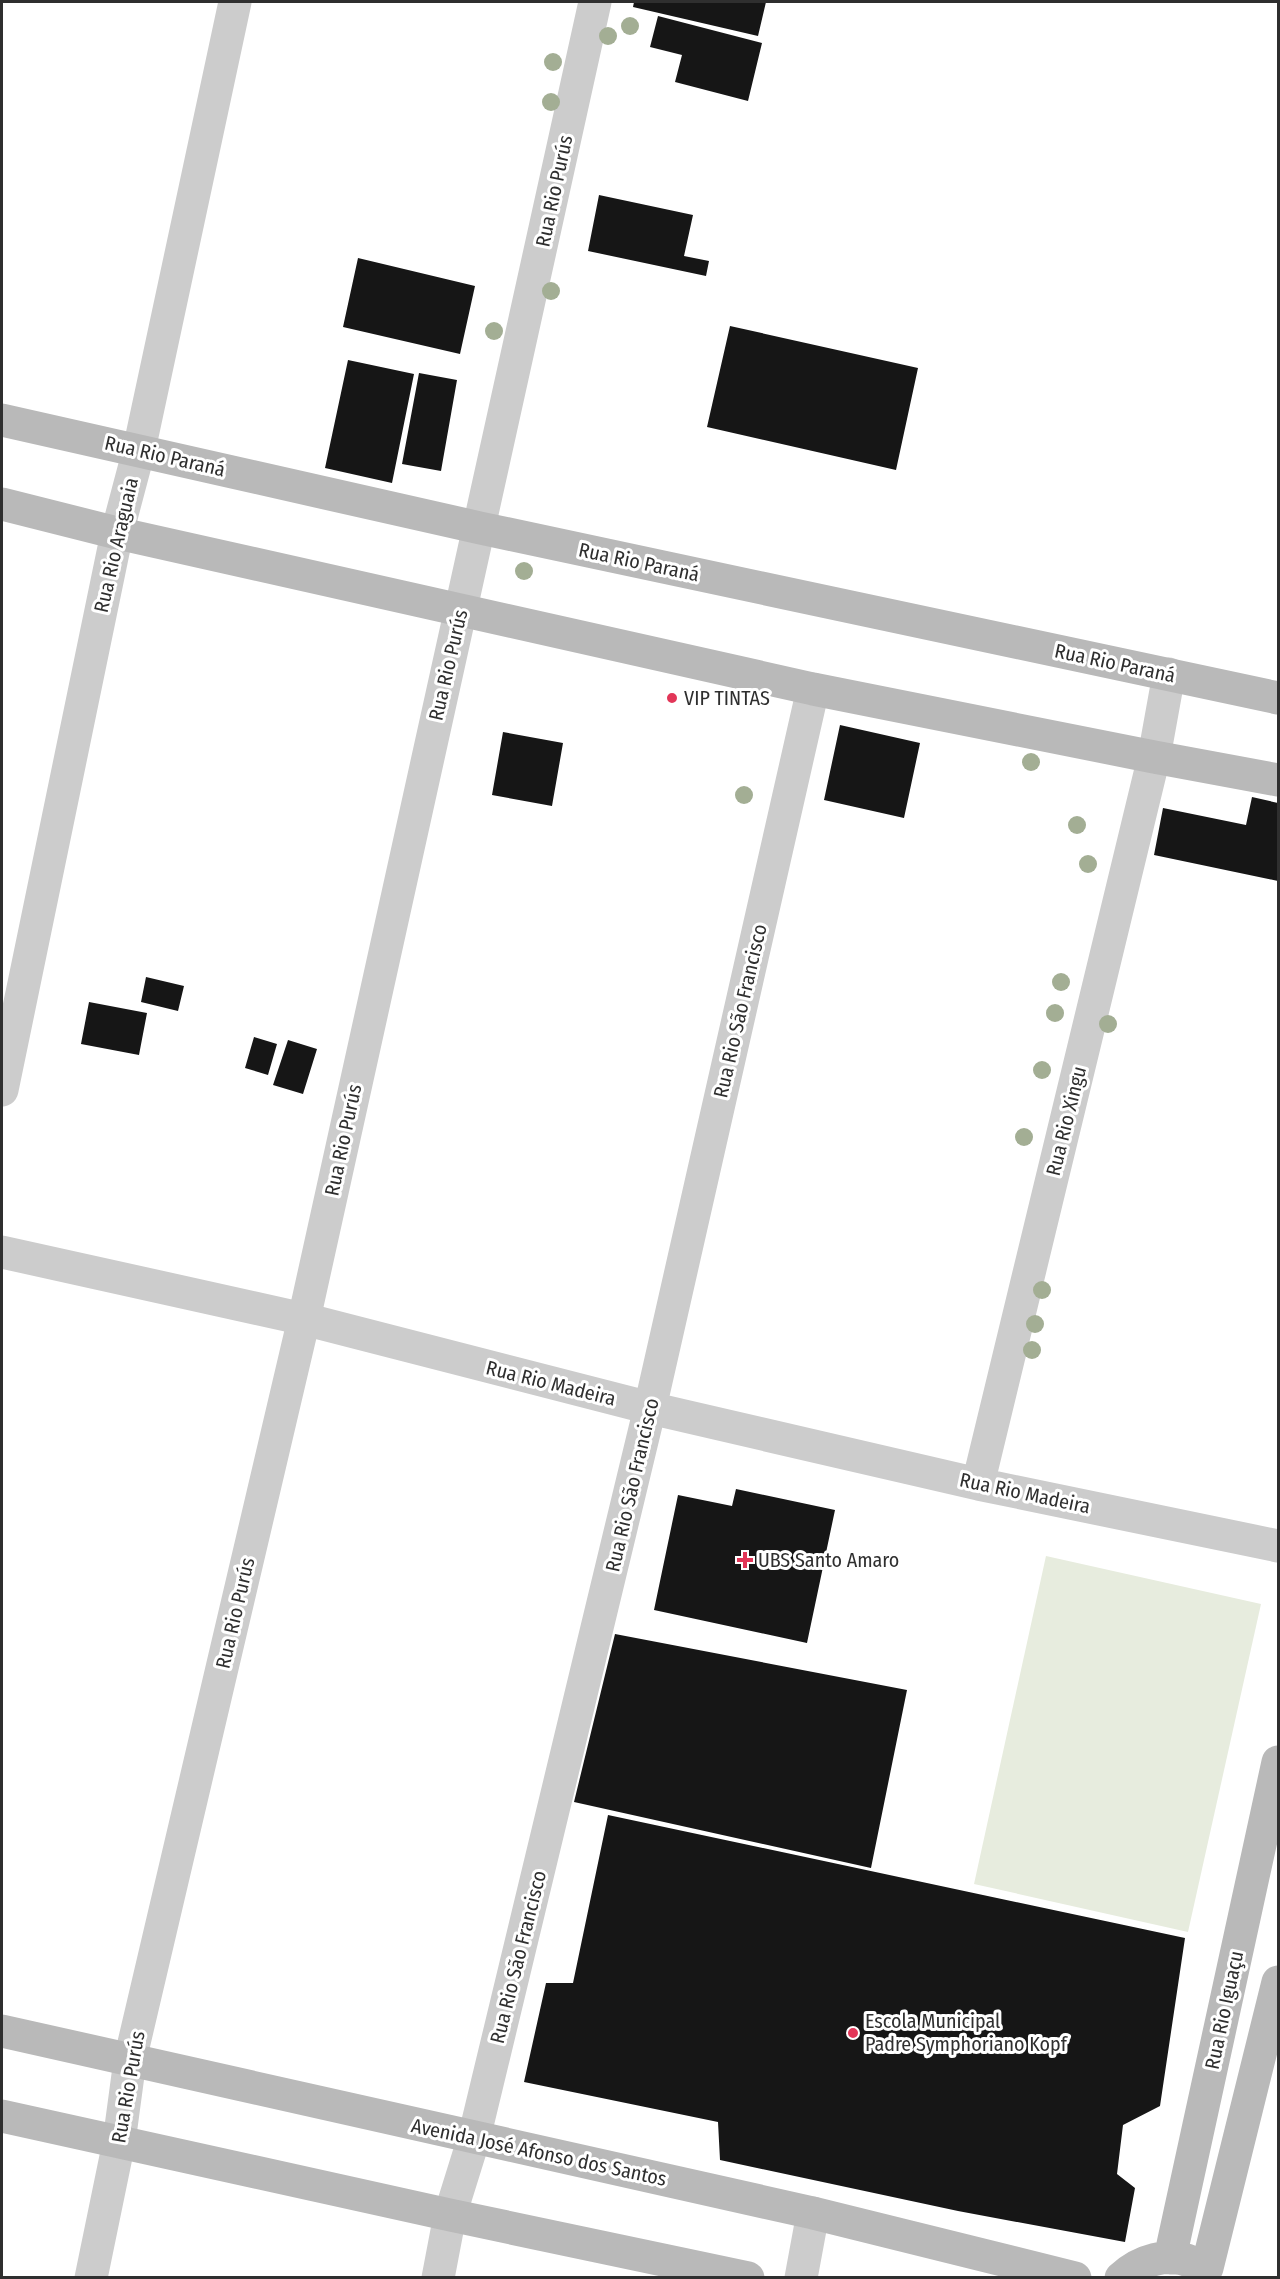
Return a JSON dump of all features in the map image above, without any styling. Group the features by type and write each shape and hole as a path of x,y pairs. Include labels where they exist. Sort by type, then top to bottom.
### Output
{"street":[{"name":"Rua Rio Araguaia","path":"2,1090 117,533 139,450 236,2"},
{"name":"Rua Rio Purús","path":"91,2277 119,2142 130,2060 304,1319 595,2"},
{"name":"Rua Rio Paraná","path":"2,420 480,528 1278,698"},
{"path":"2,504 117,533 813,689 1278,780"},
{"name":"Rua Rio Xingu","path":"978,1484 1154,757 1169,674"},
{"name":"Rua Rio São Francisco","path":"438,2277 450,2215 474,2138 650,1408 813,689"},
{"name":"Rua Rio Madeira","path":"2,1252 304,1319 650,1408 978,1484 1278,1546"},
{"name":"Rua Rio Iguaçu","path":"1170,2258 1278,1762"},
{"path":"1121,2277 1129,2270 1151,2260 1170,2258 1186,2260 1213,2273 1278,1982"},
{"name":"Avenida José Afonso dos Santos","path":"2,2031 813,2212 1075,2277"},
{"path":"2,2116 450,2215 748,2277"},
{"path":"801,2277 813,2212"}],"shaded area":[{"path":"1046,1556 1261,1604 1188,1932 974,1884"}],"building":[{"path":"634,2 766,2 758,36 633,7"},
{"path":"658,16 762,43 748,101 675,82 682,55 650,47"},
{"path":"599,195 693,215 684,256 709,261 706,276 588,251"},
{"path":"358,258 475,286 460,354 343,327"},
{"path":"730,326 918,368 896,470 707,427"},
{"path":"348,360 414,374 392,483 325,468"},
{"path":"419,373 457,380 441,471 402,464"},
{"path":"840,725 920,743 904,818 824,800"},
{"path":"503,732 563,743 552,806 492,795"},
{"path":"1252,797 1278,803 1278,881 1154,855 1163,808 1246,825"},
{"path":"146,977 184,986 178,1011 141,1002"},
{"path":"89,1002 147,1013 139,1055 81,1044"},
{"path":"254,1037 277,1044 268,1075 245,1068"},
{"path":"288,1040 317,1049 303,1094 273,1085"},
{"name":"UBS Santo Amaro","path":"736,1489 835,1510 807,1643 654,1610 678,1495 732,1506"},
{"path":"615,1634 907,1690 871,1868 574,1802"},
{"name":"Escola Municipal Padre Symphoriano Kopf","path":"608,1815 1185,1938 1160,2106 1123,2125 1117,2174 1135,2188 1125,2242 958,2211 720,2160 718,2122 524,2082 546,1983 573,1983"}],"place":[{"name":"VIP TINTAS","path":"672,698"},
{"name":"UBS Santo Amaro","path":"745,1560"},
{"name":"Escola Municipal Padre Symphoriano Kopf","path":"853,2033"}]}
